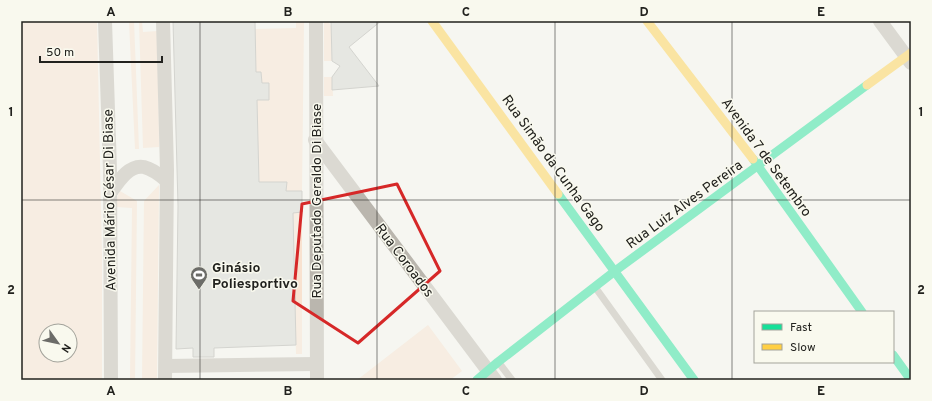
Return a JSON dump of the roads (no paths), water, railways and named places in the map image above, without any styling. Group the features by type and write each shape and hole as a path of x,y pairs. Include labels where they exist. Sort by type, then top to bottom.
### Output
{"street":[{"name":"Avenida Mário César Di Biase","path":"105,21 110,192 111,380"},
{"path":"163,21 166,180 165,373 316,364"},
{"name":"Rua Deputado Geraldo Di Biase","path":"316,21 315,140 317,380"},
{"name":"Rua Simão da Cunha Gago","path":"432,21 694,380"},
{"name":"Avenida 7 de Setembro","path":"647,21 758,167 861,311"},
{"path":"880,21 909,58"},
{"name":"Rua Luiz Alves Pereira","path":"476,380 494,371 615,271 909,58"},
{"name":"Rua Coroados","path":"315,140 494,371"},
{"path":"110,192 121,178 136,167 146,168 166,180"},
{"path":"894,356 911,380"}],"lane":[{"path":"595,287 662,380"},
{"path":"494,371 512,380"}],"place":[{"name":"Ginásio Poliesportivo","path":"199,290"}]}
